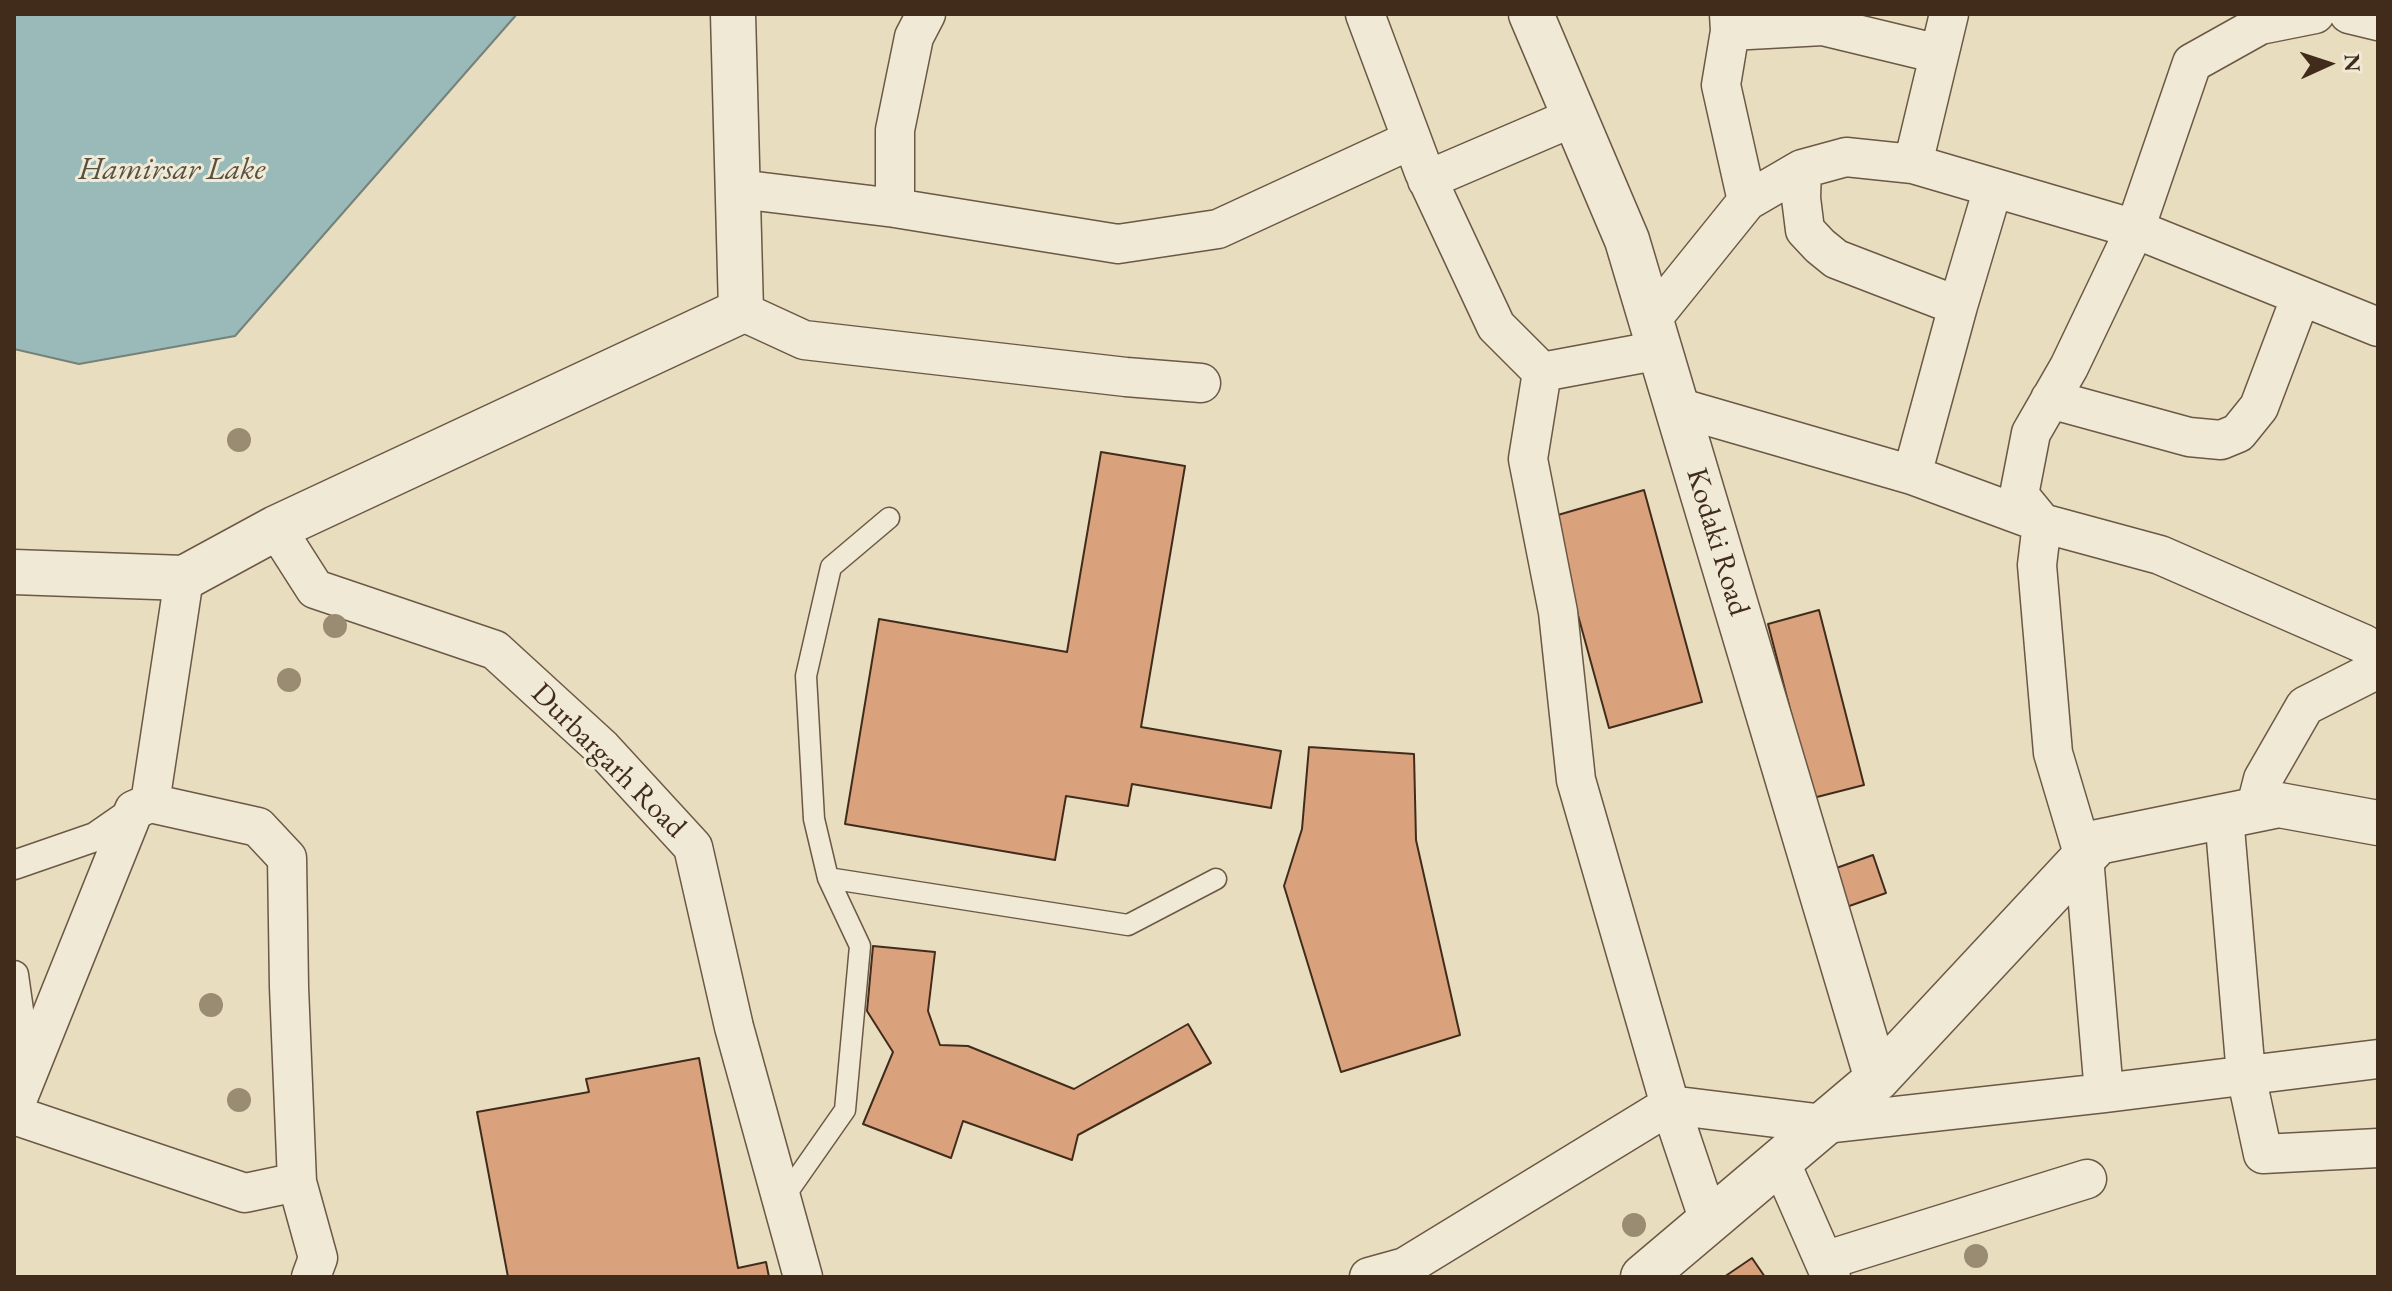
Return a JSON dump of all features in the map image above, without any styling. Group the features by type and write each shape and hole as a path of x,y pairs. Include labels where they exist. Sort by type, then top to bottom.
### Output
{"street":[{"path":"733,14 741,311"},
{"path":"895,208 895,130 914,37 926,14"},
{"path":"1365,14 1427,180 1496,326 1542,372"},
{"name":"Kodaki Road","path":"1531,14 1627,240 1877,1079"},
{"path":"1913,164 1949,14"},
{"path":"2104,1093 2084,857 2053,753 2037,565 2042,523 2019,495 2031,433 2069,367 2135,229 2192,63 2260,25 2315,14"},
{"path":"2349,14 2378,21"},
{"path":"1747,201 1721,85 1730,22 1823,26 1939,54"},
{"path":"1427,180 1574,117"},
{"path":"739,189 895,208 1118,244 1218,229 1411,140"},
{"path":"1542,372 1655,335 1747,201 1802,169 1846,157 1913,164 2135,229 2378,327"},
{"path":"1802,169 1801,198 1805,230 1820,246 1836,259 1958,306"},
{"path":"1912,475 1993,188"},
{"path":"2050,399 2189,437 2221,440 2238,433 2259,407 2301,296"},
{"path":"14,572 184,578 276,528 741,311 804,340 1111,376 1201,383"},
{"path":"1542,372 1528,459 1558,612 1576,780 1670,1105 1709,1221"},
{"path":"1677,407 1912,475 2042,523 2160,555 2373,646 2326,696 2305,706 2240,813 2246,1075 2263,1154 2378,1148"},
{"name":"Durbargarh Road","path":"276,528 315,589 495,650 602,748 693,847 734,1027 803,1277"},
{"path":"21,1092 142,807 184,578"},
{"path":"1643,1277 1877,1079 2098,842 2279,805 2378,823"},
{"path":"14,865 95,837 142,807 258,827 287,858 297,1182 318,1258 311,1277"},
{"path":"14,975 21,1092"},
{"path":"1369,1277 1405,1267 1670,1105 1824,1124 2378,1059"},
{"path":"14,1115 245,1193 297,1182"},
{"path":"1780,1161 1828,1269 2087,1179"}],"lane":[{"path":"782,1200 845,1110 860,946 828,878 814,819 806,676 831,567 889,518"},
{"path":"828,878 1128,925 1216,879"}],"water":[{"name":"Hamirsar Lake","path":"14,14 517,14 235,336 79,364 14,349"}],"building":[{"path":"1101,452 1185,466 1141,727 1281,751 1271,808 1132,784 1128,806 1066,796 1055,860 845,824 879,619 1067,652"},
{"path":"1644,490 1702,702 1609,728 1551,517"},
{"path":"1819,610 1864,785 1813,798 1768,624"},
{"path":"1309,747 1414,754 1416,840 1460,1035 1341,1072 1284,886 1302,829"},
{"path":"1873,855 1886,893 1838,910 1825,872"},
{"path":"873,946 935,952 928,1011 940,1045 968,1046 1074,1089 1188,1024 1211,1063 1078,1135 1072,1160 963,1121 951,1158 863,1124 893,1052 867,1011"},
{"path":"699,1058 738,1268 766,1262 769,1277 508,1277 477,1112 589,1092 586,1079"},
{"path":"1752,1258 1765,1277 1724,1277"}]}
